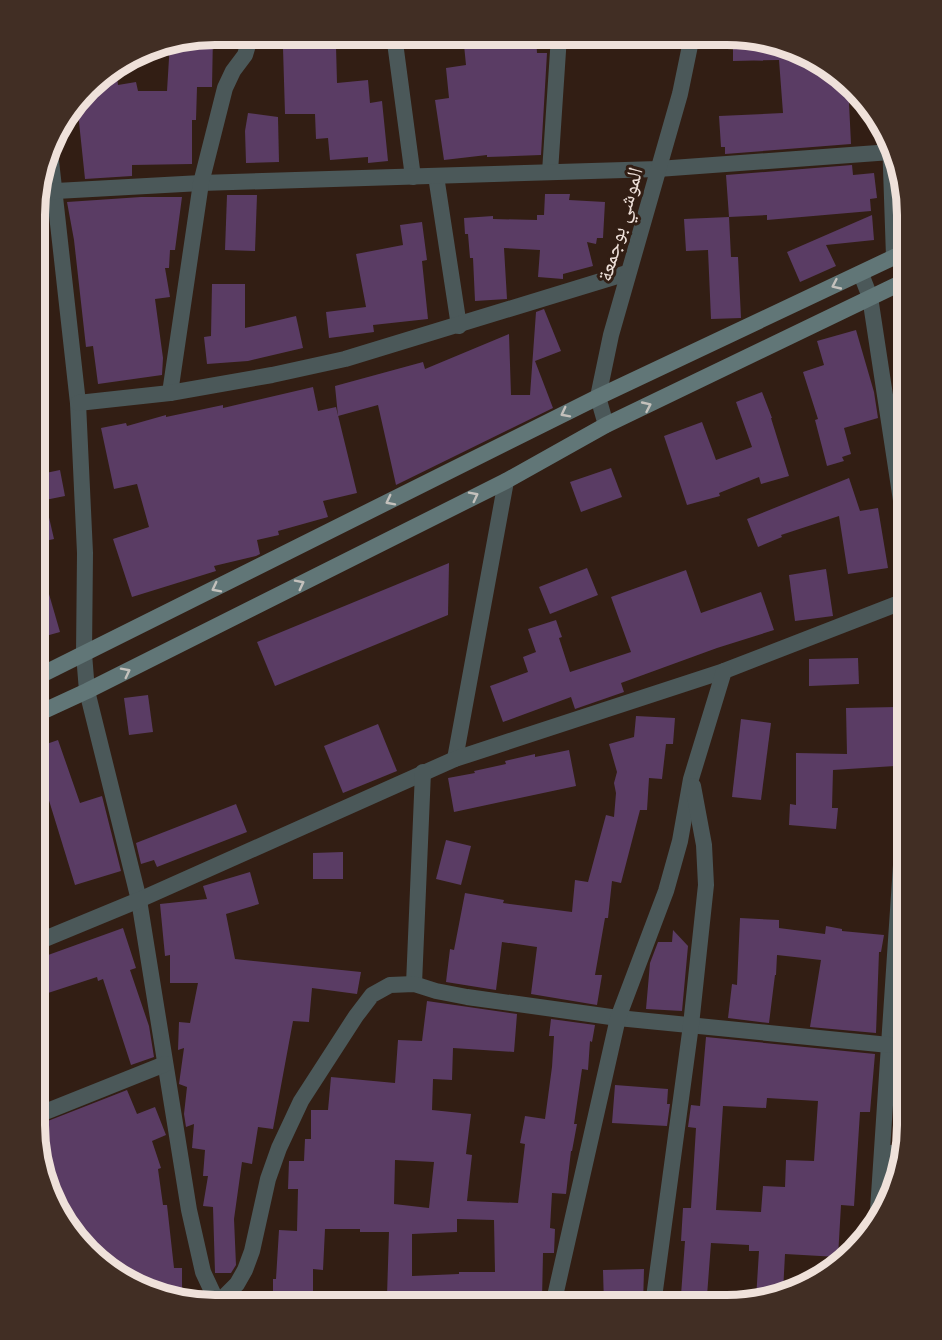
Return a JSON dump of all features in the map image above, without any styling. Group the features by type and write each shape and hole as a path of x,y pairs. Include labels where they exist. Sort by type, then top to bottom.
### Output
{"main road":[{"path":"45,673 598,397 897,256"},
{"path":"45,710 506,481 606,425 897,285"}],"street":[{"path":"170,393 201,183 225,88 233,71 245,56 248,45"},
{"path":"395,45 413,177"},
{"path":"550,172 558,45"},
{"name":"الموشي بوجمعة","path":"606,425 598,397 627,273 680,94 691,45"},
{"path":"46,194 201,183 658,169 882,146"},
{"path":"52,167 78,403 85,553 84,654 87,691 139,900 189,1210 203,1272 214,1295"},
{"path":"436,176 459,326"},
{"path":"894,181 897,214"},
{"path":"78,403 170,393 345,359 627,273"},
{"path":"861,274 870,297 897,464"},
{"path":"455,759 506,481"},
{"path":"45,939 139,900 455,759 724,671 897,604"},
{"path":"555,1295 618,1018 666,891 680,841 691,779 724,671"},
{"path":"414,984 423,772"},
{"path":"654,1295 691,1025 706,885 699,813 691,779"},
{"path":"879,1200 897,934"},
{"path":"227,1295 237,1284 245,1270 252,1251 268,1179 279,1148 301,1101 372,995 390,985 414,984 467,997 618,1018 890,1046"},
{"path":"45,1112 165,1064"},
{"path":"883,1153 895,1154"}],"building":[{"path":"213,45 212,87 197,87 196,120 192,120 192,164 132,165 132,176 85,179 78,115 87,103 117,77 118,85 136,82 138,91 167,91 169,52"},
{"path":"464,45 537,45 537,53 547,53 541,155 487,157 487,155 444,160 435,100 449,98 446,68 466,65"},
{"path":"733,45 749,46 792,58 830,80 855,103 849,103 851,144 725,154 725,147 721,147 719,116 783,113 779,60 733,61"},
{"path":"336,46 337,83 368,80 370,103 382,101 388,161 368,163 368,157 330,160 328,138 316,139 315,114 285,114 283,48"},
{"path":"248,113 278,117 279,162 246,163 245,131"},
{"path":"852,165 853,175 874,173 877,198 870,199 871,211 767,220 767,215 729,217 726,175"},
{"path":"545,194 570,194 569,200 605,202 603,238 597,238 596,244 587,242 593,266 563,274 563,279 538,277 540,250 504,248 507,299 475,301 473,258 470,258 464,218 493,216 493,219 537,220 537,215 544,215"},
{"path":"227,195 257,195 255,251 225,250"},
{"path":"182,197 175,250 170,250 169,268 165,268 170,297 155,299 163,358 162,375 98,384 93,346 86,347 74,240 67,202"},
{"path":"872,215 874,240 826,245 836,266 800,282 787,252"},
{"path":"729,217 731,257 738,257 741,318 711,319 708,250 686,251 684,219"},
{"path":"422,222 427,260 422,261 428,319 373,325 374,332 329,338 326,312 366,307 356,254 403,245 400,225"},
{"path":"212,284 245,284 245,328 296,316 303,348 248,361 207,364 204,337 211,336"},
{"path":"544,309 561,351 535,361 553,408 396,485 378,405 338,416 335,386 423,362 425,369 509,334 511,395 530,395 536,312"},
{"path":"856,330 874,392 878,418 844,428 851,454 842,457 844,461 827,466 815,420 818,419 803,372 824,365 817,341"},
{"path":"313,387 318,411 336,407 357,493 323,501 328,517 278,531 279,535 257,540 260,554 256,556 214,566 216,571 132,597 113,539 149,527 137,484 114,489 101,428 126,423 127,426 166,415 166,417 223,405 223,408"},
{"path":"762,392 789,476 761,484 759,477 719,493 720,496 687,505 664,436 702,422 716,460 752,447 736,402"},
{"path":"611,468 622,497 581,512 570,482"},
{"path":"60,470 65,496 45,500 45,473"},
{"path":"849,478 860,511 878,508 888,568 848,574 839,516 781,535 782,537 758,547 747,519"},
{"path":"45,500 54,539 45,541"},
{"path":"449,563 448,615 275,686 257,642"},
{"path":"587,568 598,595 550,614 539,587"},
{"path":"826,569 833,616 795,621 789,575"},
{"path":"686,570 701,613 761,592 774,630 621,683 624,692 575,709 571,697 503,722 490,686 528,672 523,657 536,652 528,629 556,620 570,672 631,652 611,597"},
{"path":"45,580 60,632 45,636"},
{"path":"858,658 859,684 809,686 809,659"},
{"path":"148,695 153,732 129,735 124,698"},
{"path":"897,707 897,728 893,728 895,766 833,770 832,808 838,808 836,829 789,825 790,804 796,805 796,753 847,754 846,708"},
{"path":"636,716 675,718 673,744 666,744 662,779 649,778 647,810 640,810 621,883 612,881 608,918 605,918 595,975 602,975 597,1005 531,994 537,947 502,942 496,990 446,982 450,949 454,950 465,893 504,900 503,903 572,912 575,880 588,882 606,815 614,817 616,793 614,783 617,772 609,744 634,737"},
{"path":"741,719 771,723 761,800 732,797"},
{"path":"378,724 397,771 343,793 324,746"},
{"path":"58,740 80,803 102,796 121,871 75,885 47,794 45,795 45,745"},
{"path":"569,750 576,786 454,812 448,778 475,773 474,771 506,764 505,761 535,754 535,757"},
{"path":"236,804 247,832 157,867 154,860 141,864 136,843"},
{"path":"446,840 471,846 461,885 436,879"},
{"path":"343,852 343,879 313,879 313,853"},
{"path":"250,872 259,904 226,914 235,959 361,972 357,994 312,988 309,1022 293,1021 273,1129 258,1127 252,1164 242,1162 234,1219 236,1265 231,1273 215,1273 213,1207 203,1206 208,1176 203,1176 205,1150 192,1148 194,1124 186,1127 184,1114 187,1087 179,1084 184,1048 178,1050 179,1022 190,1023 198,983 170,983 170,955 165,956 160,904 207,899 203,886"},
{"path":"740,918 779,920 779,928 825,934 826,926 842,929 842,931 884,935 881,952 879,952 876,1033 810,1027 821,960 777,955 769,1023 728,1018 732,984 737,985"},
{"path":"123,928 136,968 130,970 149,1026 154,1057 131,1065 103,979 98,981 97,977 48,993 45,984 45,956"},
{"path":"673,930 688,946 682,1011 646,1009 650,963 658,942 672,942"},
{"path":"427,1001 517,1014 514,1052 453,1048 452,1080 433,1079 432,1110 471,1114 466,1154 472,1155 467,1201 518,1203 525,1144 520,1143 525,1116 545,1119 554,1036 549,1036 551,1019 595,1025 592,1042 590,1041 588,1070 582,1069 574,1124 577,1124 566,1194 552,1193 550,1228 555,1229 554,1253 543,1253 542,1295 387,1295 389,1232 325,1229 323,1270 313,1269 313,1295 273,1295 279,1230 297,1231 298,1189 288,1189 289,1161 304,1161 305,1139 311,1139 311,1110 328,1110 331,1077 395,1083 398,1040 422,1041","holes":["395,1160 434,1162 429,1208 394,1204","457,1219 494,1220 495,1272 412,1276 412,1234 457,1232"]},
{"path":"706,1037 875,1054 870,1112 860,1112 854,1206 841,1205 838,1254 834,1257 785,1254 783,1285 756,1293 759,1251 749,1251 749,1245 711,1243 707,1295 681,1295 685,1241 681,1241 683,1208 691,1208 696,1128 688,1127 691,1105 700,1106","holes":["767,1098 818,1101 814,1161 786,1160 785,1187 763,1186 761,1212 716,1210 723,1106 766,1108"]},
{"path":"615,1085 668,1089 667,1104 670,1104 667,1126 612,1123"},
{"path":"127,1090 137,1114 155,1107 166,1135 152,1141 161,1168 158,1169 163,1205 167,1205 174,1268 182,1268 182,1292 161,1286 121,1266 87,1237 63,1200 54,1179 48,1158 45,1122"},
{"path":"644,1269 643,1295 604,1295 603,1270"}]}
